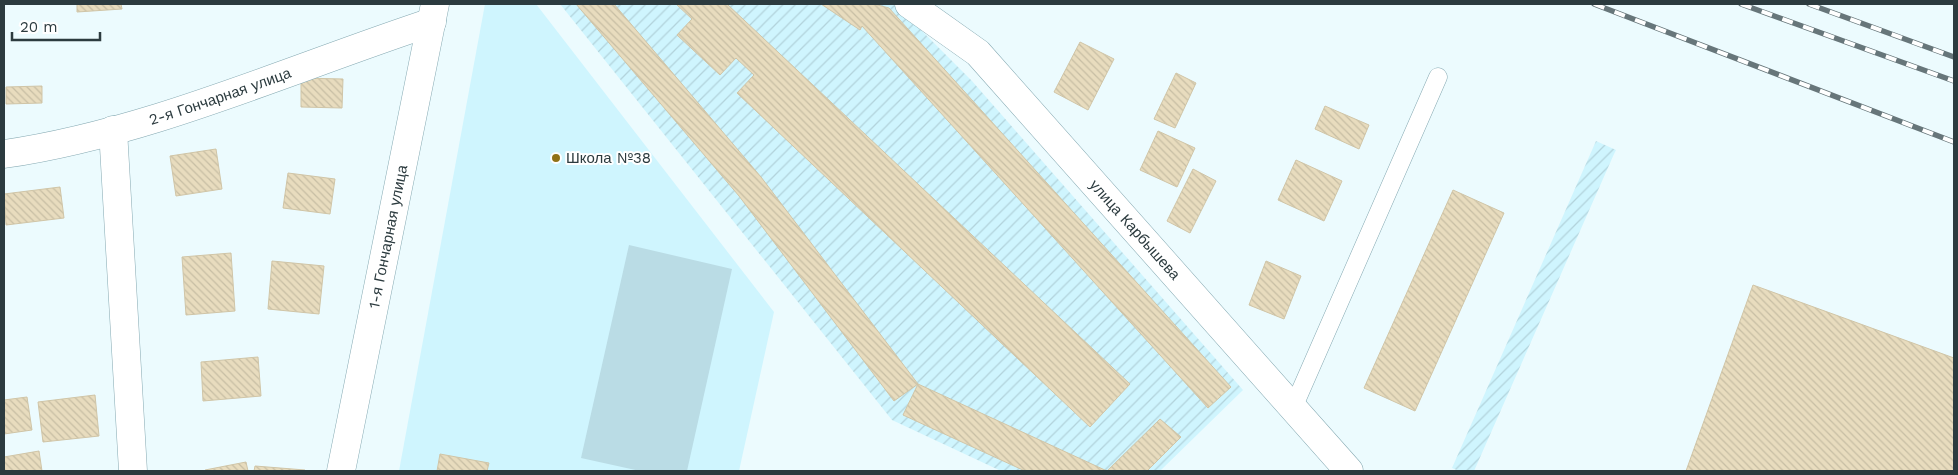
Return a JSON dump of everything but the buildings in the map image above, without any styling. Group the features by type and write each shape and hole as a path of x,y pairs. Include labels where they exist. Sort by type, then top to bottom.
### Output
{"street":[{"name":"улица Карбышева","path":"909,4 978,53 1293,408 1334,466"},
{"name":"2-я Гончарная улица","path":"4,154 39,148 138,124 433,13"},
{"name":"1-я Гончарная улица","path":"341,471 433,13"},
{"path":"113,130 133,471"}],"lane":[{"path":"1293,408 1438,77"}],"shaded area":[{"name":"Школа №38","path":"485,4 536,4 774,312 739,471 399,471"},
{"path":"560,4 892,4 902,11 972,81 1243,390 1160,471 1001,471 892,420"},
{"path":"1596,141 1616,150 1474,471 1459,471 1452,468"},
{"path":"629,245 732,269 687,471 640,471 581,458"}],"railway":[{"path":"1594,4 1954,142"},
{"path":"1741,4 1954,81"},
{"path":"1809,4 1954,57"}],"place":[{"name":"Школа №38","path":"556,158"}]}
